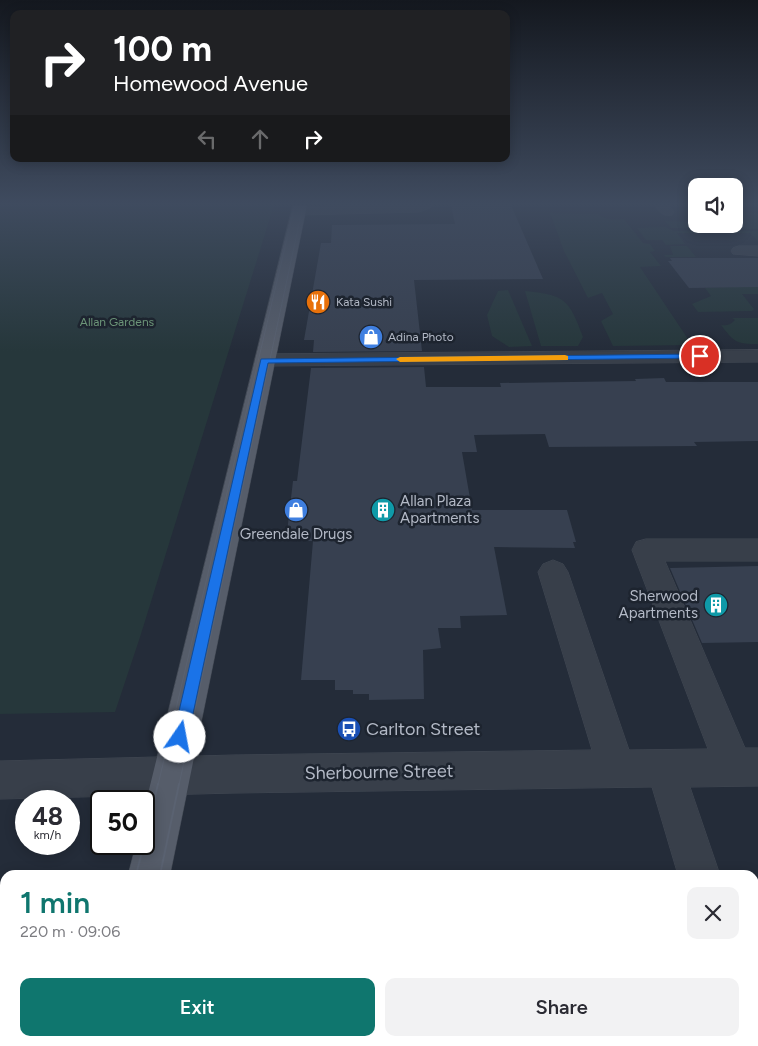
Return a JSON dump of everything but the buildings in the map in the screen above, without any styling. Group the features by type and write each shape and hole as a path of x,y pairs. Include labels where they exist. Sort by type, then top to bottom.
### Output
{"main road":[{"path":"150,870 289,254"}],"street":[{"path":"264,360 758,356"},
{"path":"746,767 646,550 758,550"},
{"path":"553,572 617,769"},
{"name":"Sherbourne Street","path":"0,780 746,767"},
{"path":"665,768 697,870"}],"green space":[{"name":"Allan Gardens","path":"0,254 259,254 115,712 0,714"},
{"path":"565,254 651,254 661,266 640,267 692,345 613,346 601,321 613,314 602,293 588,298"},
{"path":"693,254 696,257 666,257 664,255"},
{"path":"758,286 758,294 742,294 754,309 752,311 698,312 692,304 711,296 705,288"},
{"path":"508,290 532,346 509,347 492,336 487,315 498,291"},
{"path":"525,291 557,297 564,301 574,314 583,337 578,346 541,346"},
{"path":"732,318 758,318 758,344 736,341 729,335 721,325 732,323 735,320"}],"tram line":[{"path":"158,785 283,254"},
{"path":"179,785 293,254"},
{"path":"155,797 158,784"},
{"path":"161,870 179,784"},
{"path":"137,870 141,855"}],"slow traffic":[{"path":"400,359 565,358"}],"place":[{"name":"Kata Sushi","path":"318,302"},
{"name":"Adina Photo","path":"371,337"},
{"name":"Greendale Drugs","path":"296,510"},
{"name":"Allan Plaza Apartments","path":"383,510"},
{"name":"Sherwood Apartments","path":"716,605"},
{"name":"Carlton Street","path":"349,729"}],"route":[{"path":"180,737 264,360 700,356"}]}
